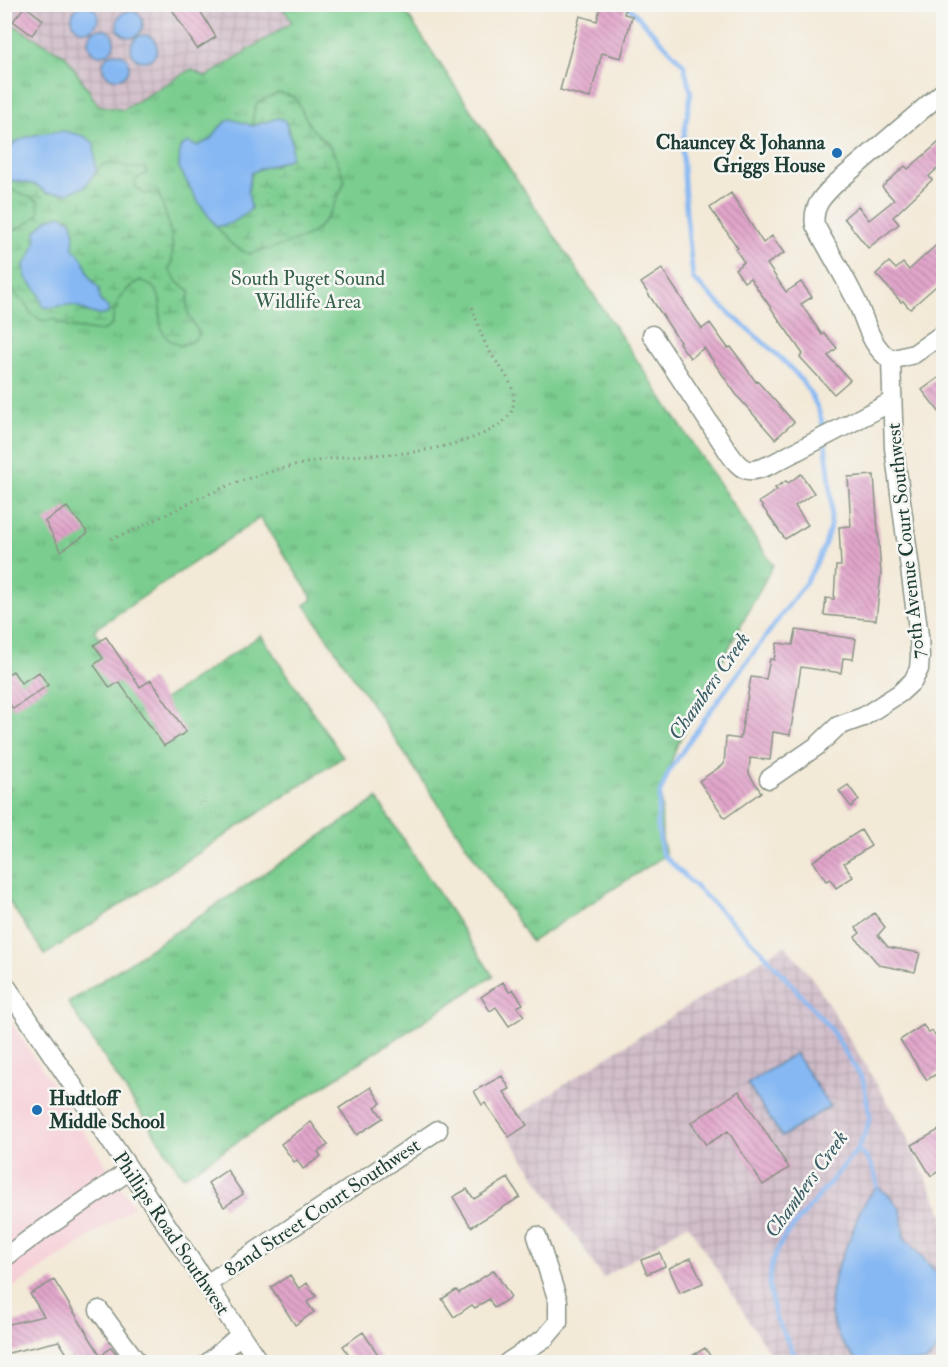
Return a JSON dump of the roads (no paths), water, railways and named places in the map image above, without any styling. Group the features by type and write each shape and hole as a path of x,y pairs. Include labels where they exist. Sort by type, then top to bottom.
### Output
{"street":[{"path":"944,91 828,191 816,206 814,219 815,225 855,297 876,346 883,355 891,360 914,354 944,333"},
{"path":"652,335 736,464 745,470 752,471 772,464 891,402"},
{"name":"70th Avenue Court Southwest","path":"769,779 817,746 838,726 863,717 900,693 913,681 919,669 919,636 894,448 891,360"},
{"name":"Phillips Road Southwest","path":"4,983 259,1362"},
{"name":"82nd Street Court Southwest","path":"207,1284 438,1130"},
{"path":"4,1258 130,1170"},
{"path":"508,1362 545,1338 558,1323 558,1301 537,1236"},
{"path":"99,1310 137,1362"},
{"path":"209,1362 240,1335"}],"water":[{"path":"85,5 94,9 98,18 94,27 85,31 76,27 72,18 76,9"},
{"path":"130,11 139,15 143,24 139,33 130,37 121,33 117,24 121,15"},
{"path":"101,29 110,33 114,42 110,51 101,55 92,51 88,42 92,33"},
{"path":"144,35 153,39 157,48 153,57 144,61 135,57 131,48 135,39"},
{"path":"116,53 125,57 129,66 125,75 116,79 107,75 103,66 107,57"},
{"path":"278,118 285,120 292,143 291,158 251,173 248,191 251,209 239,219 216,226 197,200 179,168 180,147 188,142 196,146 204,143 220,126 231,119 253,126"},
{"path":"64,131 84,136 94,143 96,172 84,187 67,193 47,193 36,185 5,179 4,160 12,145 28,137"},
{"path":"60,215 71,220 74,230 73,249 82,258 91,278 99,288 100,301 108,307 108,314 96,314 72,305 43,307 39,293 26,278 24,265 33,249 36,231 48,219"},
{"path":"795,1053 830,1106 782,1137 747,1084"},
{"path":"877,1186 891,1197 901,1210 904,1237 937,1273 943,1287 943,1334 940,1346 926,1362 859,1362 837,1333 832,1318 830,1303 836,1273 861,1209"}],"waterway":[{"name":"Chambers Creek","path":"626,4 684,65 691,93 682,147 693,279 791,368 803,382 820,414 824,433"},
{"name":"Chambers Creek","path":"798,1362 775,1316 769,1285 772,1262 783,1239 857,1150 870,1117 863,1080 830,1028 761,950 662,854 657,823 660,793 669,771 708,714 806,582 825,545 831,521 825,442"},
{"path":"857,1150 872,1166 877,1186"}],"place":[{"name":"Chauncey & Johanna Griggs House","path":"837,153"},
{"name":"Hudtloff Middle School","path":"37,1110"}],"park label":[{"name":"South Puget Sound Wildlife Area","path":"308,290"}]}
